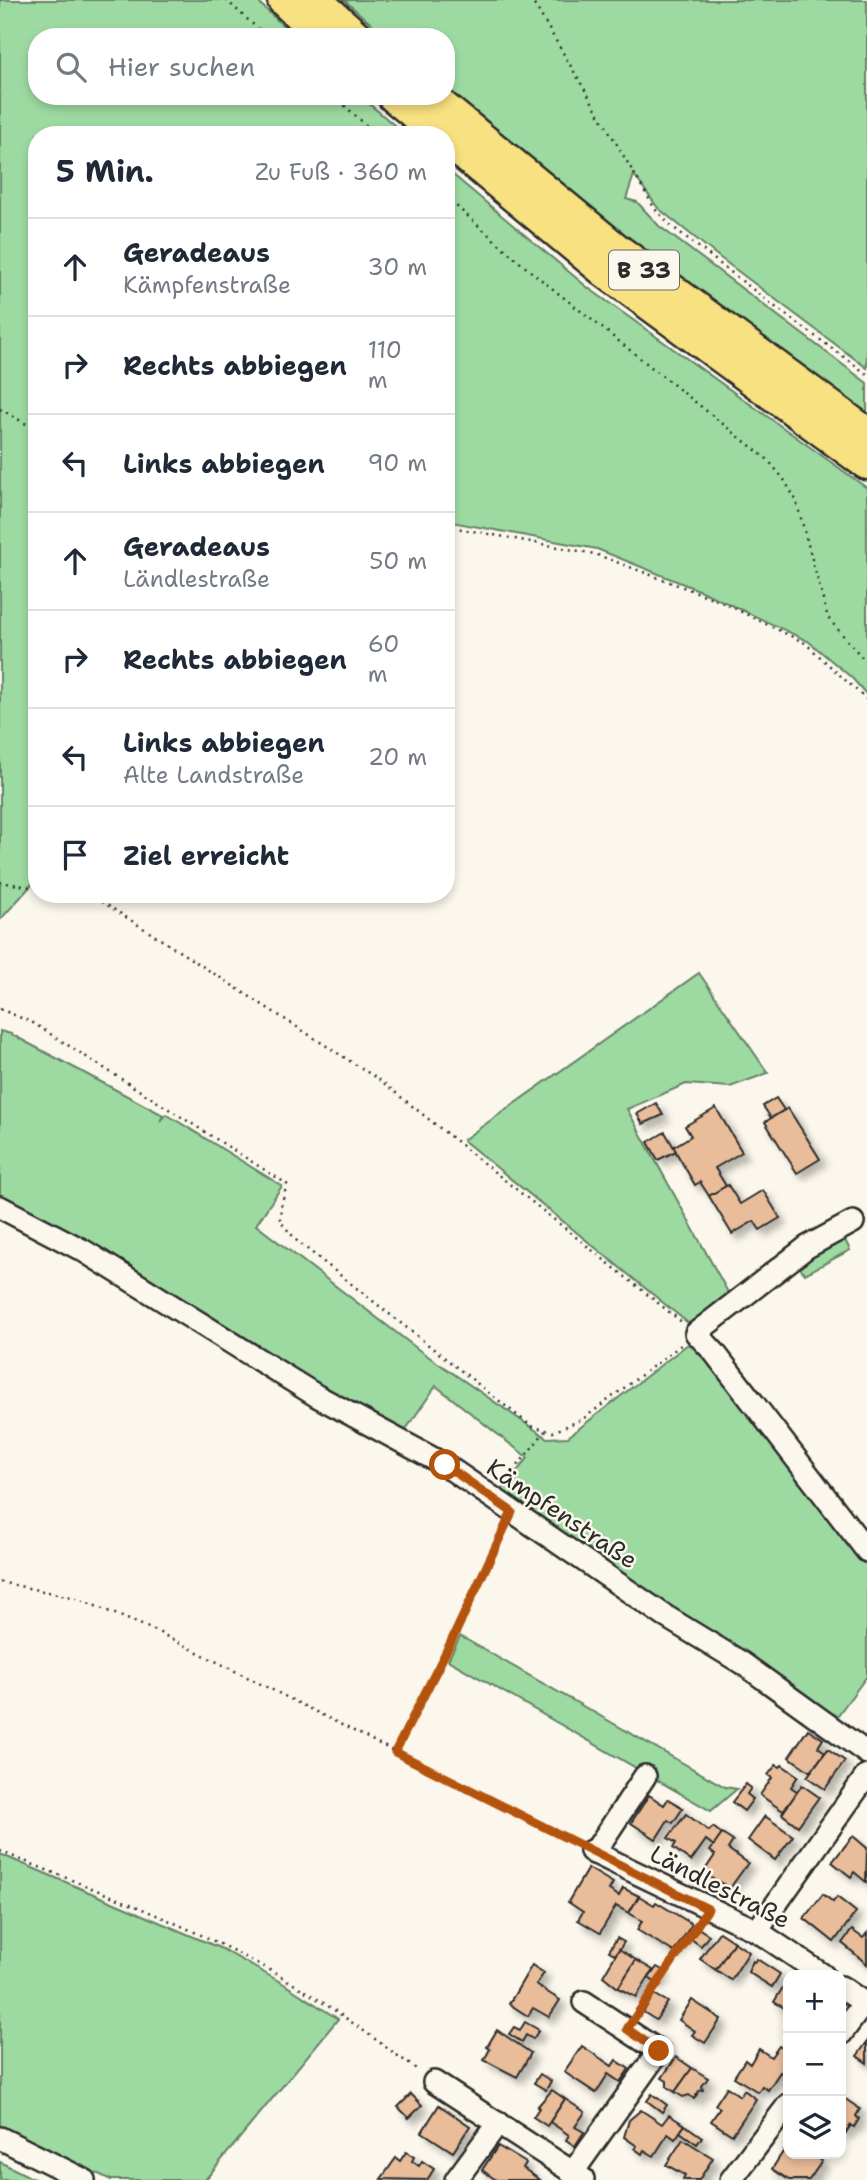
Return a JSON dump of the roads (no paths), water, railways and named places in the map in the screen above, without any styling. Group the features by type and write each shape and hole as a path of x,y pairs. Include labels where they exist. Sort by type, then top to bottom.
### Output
{"highway":[{"path":"284,0 314,28"},
{"path":"315,0 346,28"},
{"path":"405,105 430,126"},
{"name":"B 33","path":"440,105 618,251 867,434"},
{"name":"B 33","path":"455,146 604,270 867,463"}],"street":[{"name":"Kämpfenstraße","path":"0,1207 84,1251 317,1396 445,1465 666,1616 742,1663 867,1753"},
{"path":"853,1222 807,1247 696,1334 714,1352 867,1551"},
{"path":"757,1931 867,1775"},
{"name":"Ländlestraße","path":"645,1776 592,1852 757,1931 816,1970"},
{"path":"842,2033 866,2004 846,1990"},
{"path":"434,2082 579,2176 659,2051 584,2002"},
{"path":"739,2178 783,2112"},
{"path":"456,2180 498,2123"},
{"path":"0,2138 84,2180"}]}
